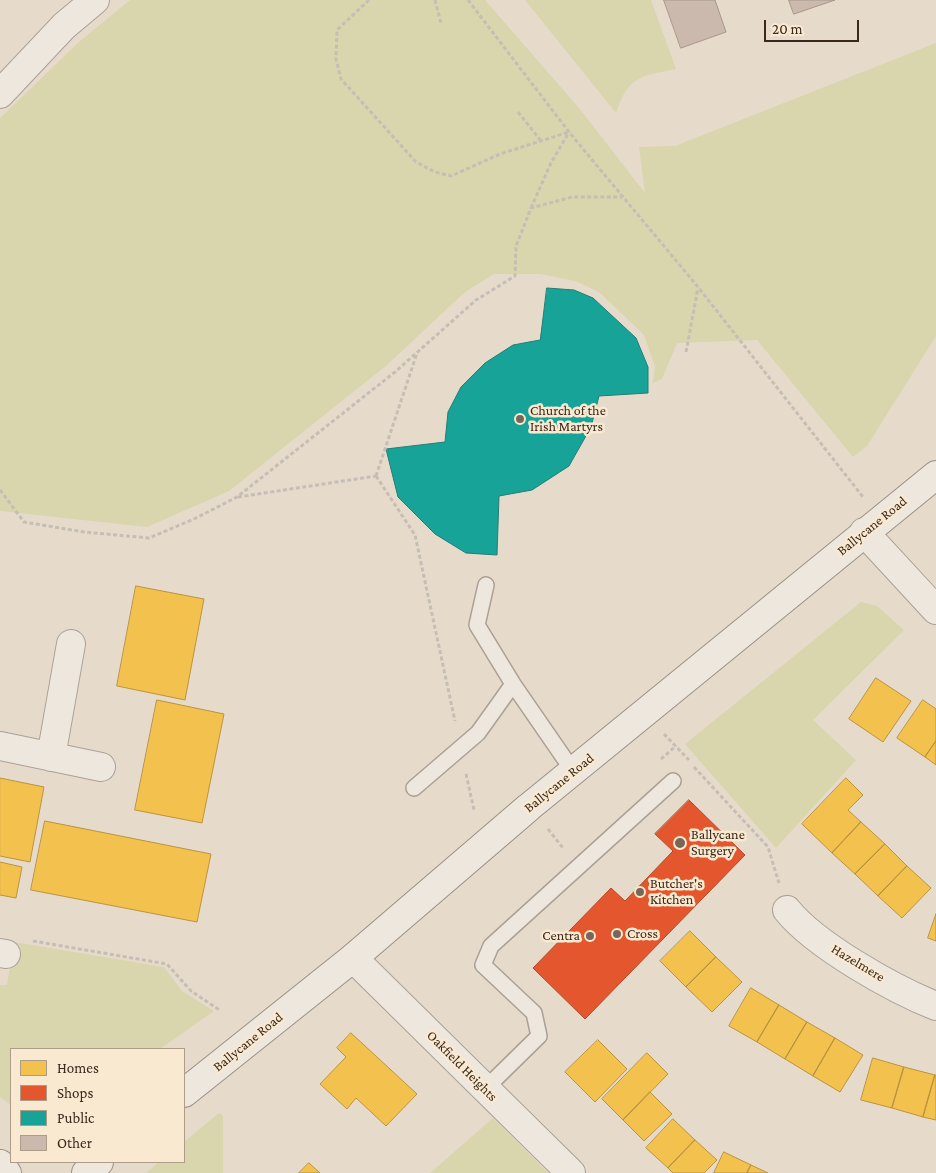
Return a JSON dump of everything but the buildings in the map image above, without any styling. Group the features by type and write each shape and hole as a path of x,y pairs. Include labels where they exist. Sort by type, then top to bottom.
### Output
{"main road":[{"path":"0,94 64,26 95,0"},
{"name":"Ballycane Road","path":"185,1092 353,958 529,807 936,475"},
{"path":"872,526 936,610"},
{"path":"50,757 71,644"},
{"path":"0,746 101,767"},
{"name":"Hazelmere","path":"787,910 800,926 839,953 919,1000 936,1006"},
{"name":"Oakfield Heights","path":"353,958 571,1173"},
{"path":"86,1173 99,1163"},
{"path":"0,1164 7,1173"}],"lane":[{"path":"486,585 477,625 513,684 573,771"},
{"path":"414,788 478,733 513,684"},
{"path":"485,1089 539,1036 534,1013 482,965 491,946 673,781"}],"path":[{"path":"369,0 337,30 336,58 341,79 416,162 436,172 451,176 500,154 570,132"},
{"path":"435,0 441,23"},
{"path":"468,0 622,197 698,287 872,526"},
{"path":"518,112 541,141"},
{"path":"0,490 24,522 84,532 149,538 194,519 237,497 417,352 476,300 515,276 516,246 551,163 570,132"},
{"path":"532,208 572,197 622,197"},
{"path":"686,352 698,287"},
{"path":"376,476 417,352"},
{"path":"237,497 376,476"},
{"path":"376,476 415,535 474,810"},
{"path":"645,712 768,847 787,910"},
{"path":"529,807 578,866"},
{"path":"3,953 17,938 167,964 190,991 221,1011"}],"shaded area":[{"path":"130,0 485,0 579,108 645,193 639,147 675,146 936,43 936,336 867,446 853,457 757,340 677,343 662,379 653,383 655,367 644,335 599,292 575,281 540,274 494,274 465,292 387,365 229,491 147,527 0,511 0,118 79,42"},
{"path":"525,0 651,0 676,69 645,76 637,80 626,92 616,113"},
{"path":"861,602 877,606 904,630 813,720 856,760 776,848 685,744"},
{"path":"14,942 164,967 182,991 214,1011 161,1048 10,1048 10,1104 0,1097 0,985 7,985"},
{"path":"219,1113 223,1116 223,1173 146,1173 158,1163 185,1163 185,1141"},
{"path":"493,1118 548,1173 430,1173"}],"place":[{"name":"Church of the Irish Martyrs","path":"520,419"},
{"name":"Ballycane Surgery","path":"680,843"},
{"name":"Butcher's Kitchen","path":"640,892"},
{"name":"Cross","path":"617,934"},
{"name":"Centra","path":"590,936"}]}
